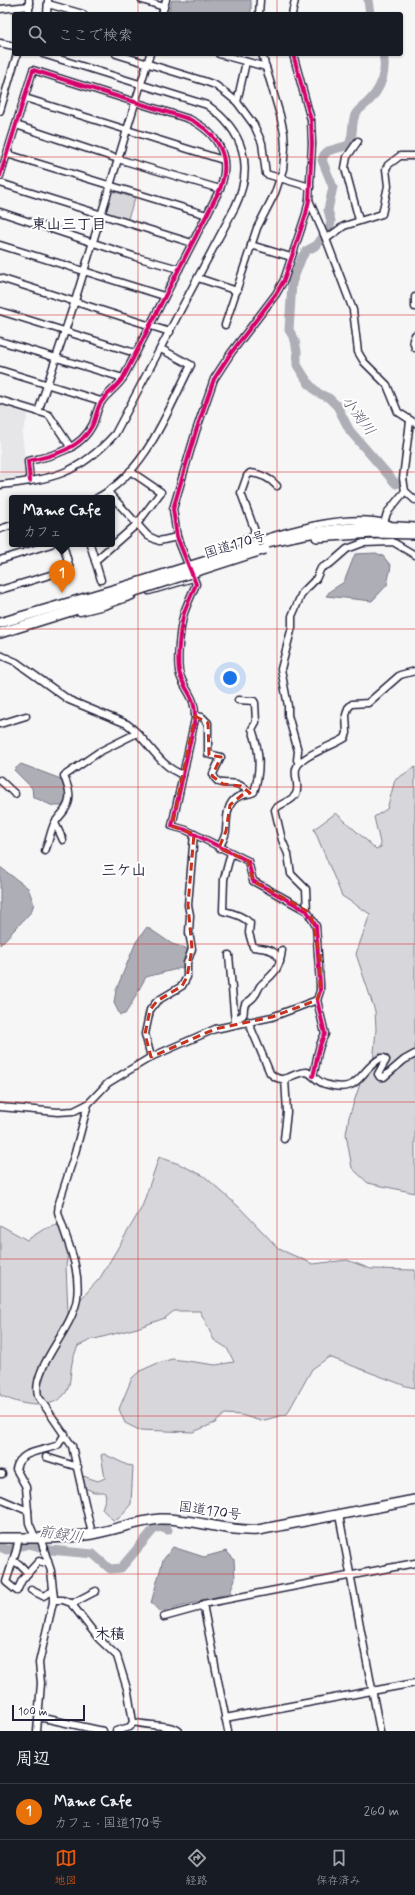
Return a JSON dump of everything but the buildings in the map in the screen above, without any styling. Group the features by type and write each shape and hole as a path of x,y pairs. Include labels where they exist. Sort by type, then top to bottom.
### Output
{"highway":[{"name":"国道170号","path":"0,633 264,546 331,529 396,526 415,528"},
{"name":"国道170号","path":"264,546 332,535 372,533 415,534"},
{"name":"国道170号","path":"0,623 131,589"},
{"name":"国道170号","path":"0,1538 92,1534 161,1519 186,1521 234,1530 251,1530 415,1500"}],"street":[{"path":"142,0 164,7"},
{"path":"163,12 166,0"},
{"path":"259,12 260,0"},
{"path":"292,12 295,0"},
{"path":"47,12 48,2 77,12"},
{"path":"0,9 30,3"},
{"path":"0,43 12,46"},
{"path":"0,111 16,56"},
{"path":"0,485 30,482 51,478 69,472 88,461 103,448 115,434 170,332 241,192 245,165 240,142 221,115 207,105 49,56"},
{"path":"123,56 215,85 237,102 254,125 262,143 266,174 281,177 310,187"},
{"path":"38,412 75,301 149,56"},
{"path":"226,56 266,67"},
{"path":"225,325 257,228 276,193 281,177 285,148 284,133 263,56"},
{"path":"294,56 311,120 312,144 310,187 306,214 284,280 276,294 232,353 212,385 173,509 177,537 196,584 184,614 178,669 181,678 191,694 195,716 172,826 194,834 219,848 248,861 253,881 306,911 316,926 320,959 320,991 317,1000 324,1034 318,1047 318,1060 313,1076"},
{"path":"237,102 246,62"},
{"path":"0,176 33,70 189,119 206,129 216,140 223,160 224,177 220,189 123,378 117,387 101,401 89,432 82,440 71,448 52,456 28,461 30,482"},
{"path":"25,98 223,160"},
{"path":"16,125 118,159 220,189"},
{"path":"358,141 347,156 345,168 359,220"},
{"path":"7,154 207,215"},
{"path":"326,239 344,226 359,220 379,216 384,211 388,186 386,169 388,165 400,156 415,156"},
{"path":"0,183 192,243"},
{"path":"309,200 322,228 353,310 358,352 364,362 387,385 398,412 412,422 403,478 406,491 415,500"},
{"path":"0,212 136,257 178,269"},
{"path":"0,245 164,296"},
{"path":"251,245 291,258"},
{"path":"0,278 170,332"},
{"path":"198,278 237,291"},
{"path":"415,297 415,307"},
{"path":"0,311 136,353"},
{"path":"415,335 413,340 415,348"},
{"path":"0,341 123,378"},
{"path":"102,495 108,492 130,471 148,450 191,365 161,349"},
{"path":"0,370 101,401"},
{"path":"0,400 49,415 71,448"},
{"path":"115,543 137,524 161,492 130,471"},
{"path":"244,545 245,539 252,536 255,531 240,493 247,476 250,473 255,473 271,480 277,486"},
{"path":"384,523 387,513 406,491"},
{"path":"108,492 111,495"},
{"path":"115,500 153,540 166,540 177,537"},
{"path":"162,587 158,577 160,573 244,545 305,527 353,521 384,523 396,526"},
{"path":"299,763 296,760 298,751 288,715 288,706 281,670 292,628 292,616 302,593 316,578 321,568 331,563 347,549 363,543 393,542 415,555"},
{"path":"0,560 41,547"},
{"path":"0,590 70,569 64,547"},
{"path":"91,547 101,580"},
{"path":"95,561 111,547"},
{"path":"38,621 48,621 104,606 193,578"},
{"path":"0,655 16,662 64,697 127,724 137,733 156,757 183,775"},
{"path":"306,911 306,889 291,874 288,854 282,840 275,810 276,807 293,799 297,792 295,772 299,763 303,759 345,738 347,733 346,714 348,708 352,704 368,703 400,675 415,671"},
{"path":"219,848 226,831 226,818 230,805 234,800 242,795 254,792 259,769 259,752 252,729 256,722 256,709 254,701 238,700"},
{"path":"0,724 26,716"},
{"path":"195,716 202,717 208,723 208,754 221,757 213,774 215,779 223,784 233,783 241,786 250,794"},
{"path":"45,851 55,823 67,807 70,798 70,792 64,776 99,752 137,733"},
{"path":"0,780 15,794"},
{"path":"55,823 63,840"},
{"path":"151,1057 145,1034 150,1010 157,1001 182,986 187,977 188,963 192,949 189,933 190,915 188,905 194,834"},
{"path":"231,853 224,878 224,911 238,915 247,920 250,923 249,933 253,947 272,950 279,957 280,962"},
{"path":"235,1022 245,1014 246,1004 257,993 260,985 273,976 280,962 282,950"},
{"path":"229,955 235,1022"},
{"path":"0,1107 58,1112 74,1110 88,1104 108,1083 151,1057 215,1029 235,1022 272,1016 317,1000"},
{"path":"248,1021 270,1072 275,1078 285,1079 301,1072 307,1072 319,1082 324,1084 348,1087 356,1083 381,1058 386,1060 378,1074 380,1077 384,1077 404,1060 415,1054"},
{"path":"284,1139 287,1112 285,1079"},
{"path":"88,1104 75,1153 59,1203 58,1212 76,1266 77,1299 70,1321 39,1375 36,1388 38,1396 72,1446 92,1534"},
{"path":"37,1731 41,1683 39,1663 53,1600 53,1591 51,1571 48,1560 38,1537 29,1523 26,1487 16,1468 27,1454 58,1445 65,1434"},
{"path":"46,1457 78,1467"},
{"path":"0,1499 28,1511"},
{"path":"339,1515 380,1731"},
{"path":"19,1538 6,1582 17,1591 22,1580 39,1561 43,1563 48,1560"},
{"path":"13,1561 19,1564 28,1573"},
{"path":"164,1617 204,1606 203,1604 415,1563"},
{"path":"30,1590 43,1596 53,1591"},
{"path":"73,1606 75,1602 96,1591"},
{"path":"53,1600 68,1601 99,1639 117,1656 128,1692 133,1722 130,1727 116,1731"},
{"path":"204,1606 228,1731"},
{"path":"225,1718 415,1683"},
{"path":"39,1717 94,1731 103,1731"},
{"path":"133,1722 144,1725 174,1728 179,1731"}],"highlighted area":[{"path":"195,716 208,723 209,755 221,757 212,776 223,784 241,786 250,793 242,795 230,805 226,831 219,848 248,861 253,881 307,911 312,919 320,959 320,991 317,1000 272,1017 215,1029 151,1057 145,1034 150,1010 157,1001 182,986 187,977 192,949 188,905 194,834 172,826"}],"shaded area":[{"path":"172,0 251,0 251,12 169,12"},
{"path":"112,191 135,198 127,221 103,213 109,193"},
{"path":"0,403 29,412 22,434 27,476 0,479"},
{"path":"376,553 383,556 391,566 387,585 372,601 326,596 330,591 344,582 355,554"},
{"path":"21,764 61,779 68,796 66,806 53,806 33,797 32,788 14,770"},
{"path":"415,767 415,1193 368,1183 352,1168 346,1134 349,1117 362,1078 373,1064 376,1029 375,1011 356,954 370,914 342,896 314,829 336,813 376,849 381,847 374,817 387,809 395,780"},
{"path":"0,867 28,888 34,904 31,912 0,945"},
{"path":"147,927 172,944 186,948 189,956 185,967 146,977 125,1014 120,1015 114,1003 116,990 136,942"},
{"path":"159,1157 179,1164 204,1176 239,1207 279,1249 313,1264 347,1260 371,1269 415,1270 415,1388 329,1357 312,1369 287,1414 261,1421 241,1415 225,1414 215,1423 193,1432 139,1430 125,1423 119,1409 132,1378 140,1371 172,1359 216,1365 234,1362 227,1348 214,1340 200,1311 174,1311 165,1318 137,1328 91,1340 78,1346 72,1361 68,1388 64,1395 57,1400 41,1405 33,1405 15,1401 0,1395 0,1225 27,1240 44,1229 57,1225 67,1231 69,1246 66,1266 68,1313 100,1278 142,1207"},
{"path":"104,1454 127,1465 133,1466 131,1504 118,1519 113,1520 102,1509 106,1496 104,1492 94,1492 85,1488 83,1476 98,1481 105,1478 101,1455"},
{"path":"173,1547 204,1557 226,1551 234,1559 235,1579 230,1593 161,1612 151,1603 163,1560"}],"waterway":[{"name":"小渕川","path":"368,0 370,12"},
{"name":"小渕川","path":"383,56 384,67 380,86 373,97 356,113 349,145 328,151 322,160 333,187 328,210 331,221 330,227 317,245 306,251 302,257 292,283 289,330 295,340 297,365 309,384 318,393 329,398 337,406 350,431 396,484"},
{"name":"前録川","path":"0,1547 7,1550 29,1544 50,1550 93,1554 110,1569 121,1568 154,1529 160,1527 168,1530"}],"cycle path":[{"path":"294,56 311,120 312,144 309,200 306,214 284,280 276,294 231,353 214,379 196,431 173,509 177,537 196,584 185,610 180,636 178,662 182,681 194,705 195,719 172,826 186,830 248,861 253,881 307,911 316,926 320,984 320,991 317,1000 325,1034 319,1050 313,1076"},
{"path":"0,176 33,70 189,119 208,131 220,147 223,156 224,167 220,189 123,378 100,403 93,424 88,433 81,440 56,454 28,461 30,481"}],"place":[{"name":"Mame Cafe","path":"62,593"}],"district":[{"name":"東山三丁目","path":"69,225"},
{"name":"三ケ山","path":"124,871"},
{"name":"木積","path":"110,1635"}]}
